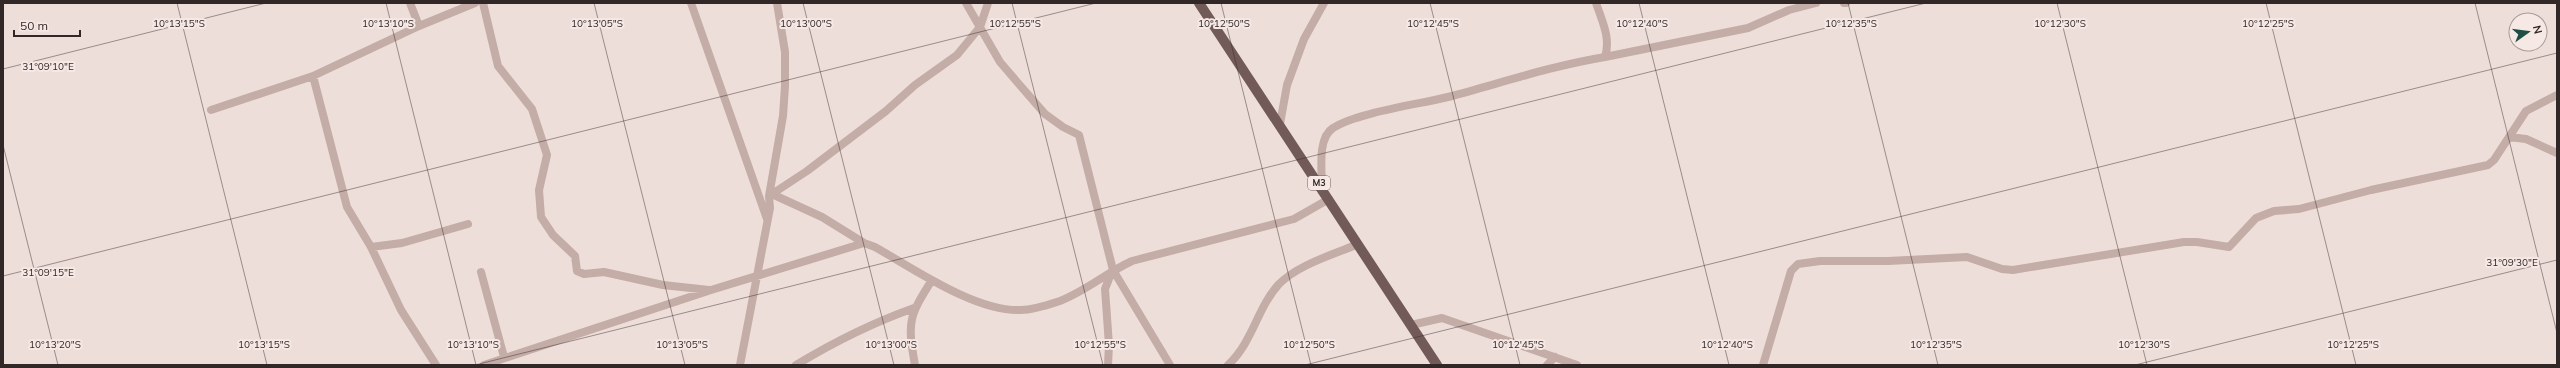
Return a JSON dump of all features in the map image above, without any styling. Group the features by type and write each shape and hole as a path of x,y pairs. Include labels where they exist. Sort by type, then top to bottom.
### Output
{"main road":[{"name":"M3","path":"1199,3 1280,124 1437,365"}],"street":[{"path":"410,3 419,26"},
{"path":"211,110 313,76 419,26 474,3"},
{"path":"483,3 498,66 532,109 547,155 539,190 541,217 553,235 575,256 577,271 584,274 604,272 663,285 711,290"},
{"path":"691,3 766,219"},
{"path":"740,365 766,219 772,196 783,116 785,52 777,3"},
{"path":"966,3 1000,62 1045,114 1063,127 1079,135 1113,270 1170,365"},
{"path":"772,196 886,111 915,84 957,55 980,27 988,3"},
{"path":"1280,124 1287,85 1304,39 1324,3"},
{"path":"1596,3 1608,39 1609,46 1605,57"},
{"path":"1322,188 1324,138 1333,128 1368,116 1450,96 1555,66 1748,28 1782,12 1816,3"},
{"path":"313,76 343,198 371,247 395,300 436,365"},
{"path":"1763,365 1791,271 1798,264 1805,262 1888,261 1967,257 2002,269 2013,270 2184,242 2198,242 2229,247 2256,218 2274,211 2299,210 2371,190 2488,165 2526,111 2557,95"},
{"path":"2509,137 2526,139 2557,153"},
{"path":"772,196 822,217 864,243 875,247 932,280 974,301 1021,310 1060,301 1082,291 1113,270 1156,254 1294,219 1329,199"},
{"path":"371,247 402,243 468,224"},
{"path":"484,365 504,357 756,275 864,243"},
{"path":"1228,365 1248,342 1278,285 1303,268 1358,244"},
{"path":"1108,365 1109,334 1105,289 1113,270"},
{"path":"481,272 504,357"},
{"path":"915,365 909,338 911,318 914,308 932,280"},
{"path":"796,365 848,335 879,320 914,308"},
{"path":"1411,325 1442,318 1577,365"},
{"path":"1547,365 1555,357"}]}
